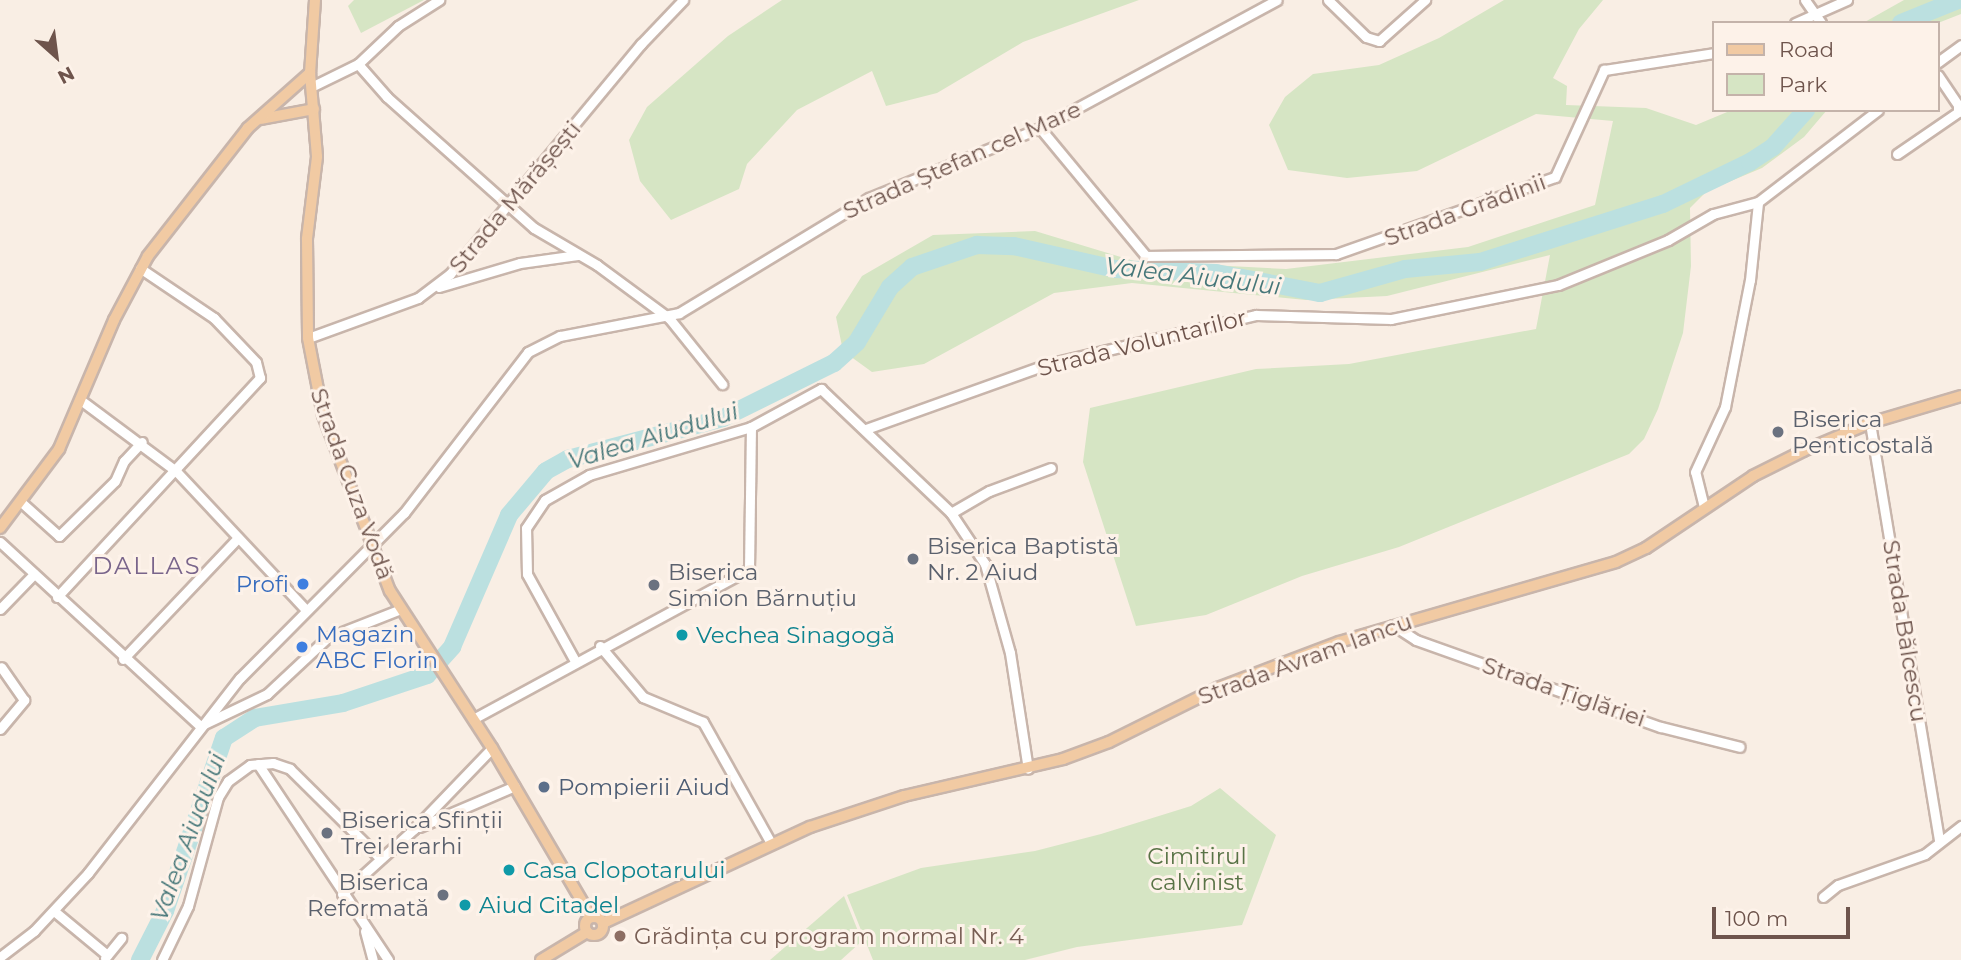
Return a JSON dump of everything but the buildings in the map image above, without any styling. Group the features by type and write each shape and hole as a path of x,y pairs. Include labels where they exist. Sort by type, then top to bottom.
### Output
{"main road":[{"name":"Strada Cuza Vodă","path":"316,0 310,73 317,157 306,239 308,338 323,415 371,548 401,609 492,748 591,917"},
{"path":"0,528 59,449 140,268 211,173 258,119 310,73"},
{"path":"258,119 314,109"},
{"name":"Strada Avram Iancu","path":"587,932 598,934 603,923 771,843 904,796 1028,769 1109,742 1218,688 1393,625 1616,562 1646,548 1753,476 1870,423 1961,396"},
{"path":"541,960 587,932 585,924 591,917 603,923"}],"street":[{"path":"311,87 358,64 398,26 439,0"},
{"name":"Strada Mărășești","path":"308,338 435,288 511,206 641,44 683,0"},
{"name":"Strada Ștefan cel Mare","path":"0,957 54,911 201,726 306,610 371,548 426,487 528,352 560,336 669,318 869,198 1040,128 1277,0"},
{"path":"1328,0 1367,37 1379,41 1425,0"},
{"path":"1805,0 1818,19 1847,0"},
{"path":"1940,61 1961,45"},
{"name":"Strada Grădinii","path":"1040,128 1146,256 1336,254 1530,190 1555,177 1561,169 1604,70 1713,53"},
{"path":"358,64 387,97 534,229 669,318 722,384"},
{"path":"1897,154 1958,113 1958,106 1940,78"},
{"name":"Strada Voluntarilor","path":"866,429 1048,364 1256,315 1391,319 1558,285 1668,240 1713,214 1758,202 1875,112"},
{"path":"1704,507 1695,472 1725,407 1750,280 1758,202"},
{"path":"435,288 520,263 577,255"},
{"path":"57,597 253,388 260,368 214,318 140,268"},
{"path":"575,661 527,574 524,542 534,513 545,500 589,475 751,427 821,389 828,391 951,513 985,564 998,597 1028,769"},
{"path":"82,401 142,442 176,471 306,610"},
{"name":"Strada Bălcescu","path":"1870,423 1940,840"},
{"path":"473,719 600,646 749,569 751,427"},
{"path":"21,502 59,536 115,481 124,461 142,442"},
{"path":"951,513 989,491 1051,468"},
{"path":"123,660 238,538"},
{"path":"0,542 123,660 201,726 267,694 327,638 401,609"},
{"path":"0,609 34,574"},
{"name":"Strada Țiglăriei","path":"1393,625 1416,640 1661,726 1740,747"},
{"path":"600,646 643,696 703,722 771,843"},
{"path":"0,667 24,700 0,729"},
{"path":"342,894 379,857 414,829 492,748"},
{"path":"162,960 188,906 222,789 243,769 258,764 289,769 379,857"},
{"path":"258,764 388,960"},
{"path":"414,829 515,786"},
{"path":"1823,897 1838,885 1925,854 1961,825"},
{"path":"54,911 105,958 121,938"},
{"path":"364,926 373,960"}],"green space":[{"path":"354,0 424,0 361,33 348,6"},
{"path":"782,0 1139,0 1023,42 937,93 886,106 872,71 797,110 747,164 739,189 671,220 640,181 629,140 647,107 728,36"},
{"path":"1504,0 1603,0 1579,29 1553,78 1567,86 1566,105 1646,108 1696,125 1727,112 1825,112 1804,137 1762,168 1707,191 1690,208 1691,266 1683,333 1658,409 1644,439 1629,454 1399,547 1302,576 1206,615 1136,626 1083,462 1090,408 1256,369 1349,364 1536,329 1550,255 1387,296 1306,300 1132,283 1054,293 924,364 872,372 843,351 836,317 862,276 933,235 1035,231 1134,261 1286,269 1468,247 1595,205 1613,121 1536,114 1417,171 1347,178 1288,170 1269,125 1285,97 1313,74 1379,65 1439,38"},
{"path":"1904,0 1961,0 1961,14 1940,22 1867,21"},
{"name":"Cimitirul calvinist","path":"1220,788 1276,835 1242,925 1077,947 1025,960 873,960 847,895 921,868 1035,851 1101,834 1191,806"},
{"path":"844,896 862,941 841,960 770,960"}],"waterway":[{"name":"Valea Aiudului","path":"1906,21 1958,0"},
{"name":"Valea Aiudului","path":"140,960 165,911 224,738 255,718 343,703 427,675 452,647 509,515 546,471 568,459 723,418 834,363 857,342 890,287 912,267 977,245 1014,246 1115,269 1216,273 1320,293 1405,269 1480,262 1663,204 1750,162 1773,147 1804,112"}],"place":[{"name":"Biserica Penticostală","path":"1778,432"},
{"name":"Biserica Baptistă Nr. 2 Aiud","path":"913,559"},
{"name":"Profi","path":"303,584"},
{"name":"Biserica Simion Bărnuțiu","path":"654,585"},
{"name":"Vechea Sinagogă","path":"682,635"},
{"name":"Magazin ABC Florin","path":"302,647"},
{"name":"Pompierii Aiud","path":"544,787"},
{"name":"Biserica Sfinții Trei Ierarhi","path":"327,833"},
{"name":"Casa Clopotarului","path":"509,870"},
{"name":"Biserica Reformată","path":"443,895"},
{"name":"Aiud Citadel","path":"465,905"},
{"name":"Grădința cu program normal Nr. 4","path":"620,936"}],"district":[{"name":"DALLAS","path":"147,566"}]}
